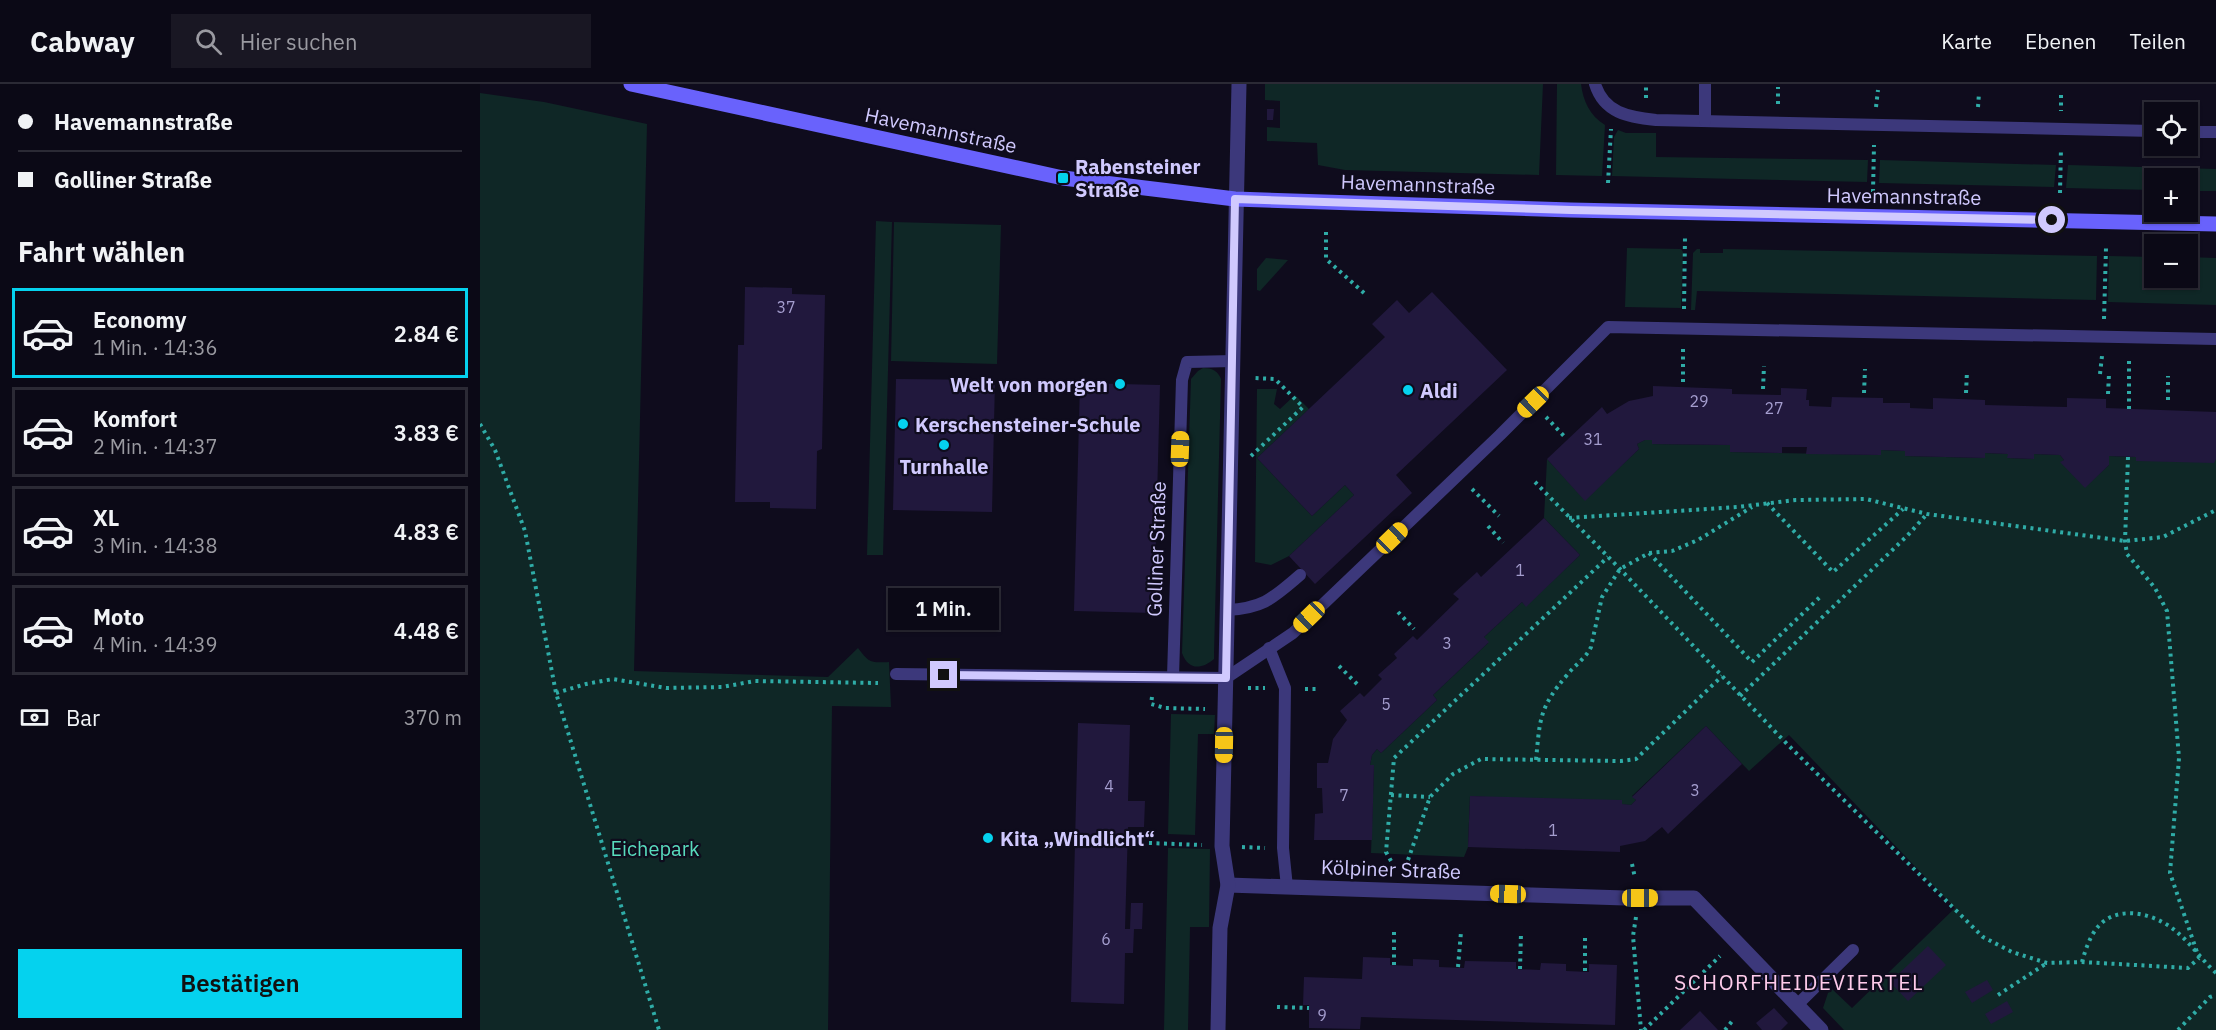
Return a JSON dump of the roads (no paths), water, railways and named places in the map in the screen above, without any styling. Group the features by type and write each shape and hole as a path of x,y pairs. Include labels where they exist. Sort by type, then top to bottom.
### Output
{"main road":[{"name":"Havemannstraße","path":"631,84 1063,178 1235,199 1571,210 2216,224"}],"street":[{"path":"1218,1030 1220,928 1228,885 1222,846 1239,84"},
{"name":"Kölpiner Straße","path":"1228,885 1625,898 1694,898 1821,1030"}],"lane":[{"path":"1595,85 1603,102 1617,112 1636,118 2144,131"},
{"path":"1705,86 1705,121"},
{"path":"2198,132 2216,132"},
{"path":"896,674 1226,678 1293,633 1500,435 1608,327 2216,339"},
{"name":"Golliner Straße","path":"1173,677 1182,380 1187,362 1234,361"},
{"path":"1227,610 1249,609 1270,600 1300,574"},
{"path":"1269,648 1285,688 1283,848 1287,887"},
{"path":"1797,1005 1853,950"}],"place":[{"name":"Rabensteiner Straße","path":"1063,178"},
{"name":"Welt von morgen","path":"1120,384"},
{"name":"Aldi","path":"1408,390"},
{"name":"Kerschensteiner-Schule","path":"903,424"},
{"name":"Turnhalle","path":"944,445"},
{"name":"Kita „Windlicht“","path":"988,838"}],"district":[{"name":"SCHORFHEIDEVIERTEL","path":"1799,982"}],"park label":[{"name":"Eichepark","path":"655,848"}]}
